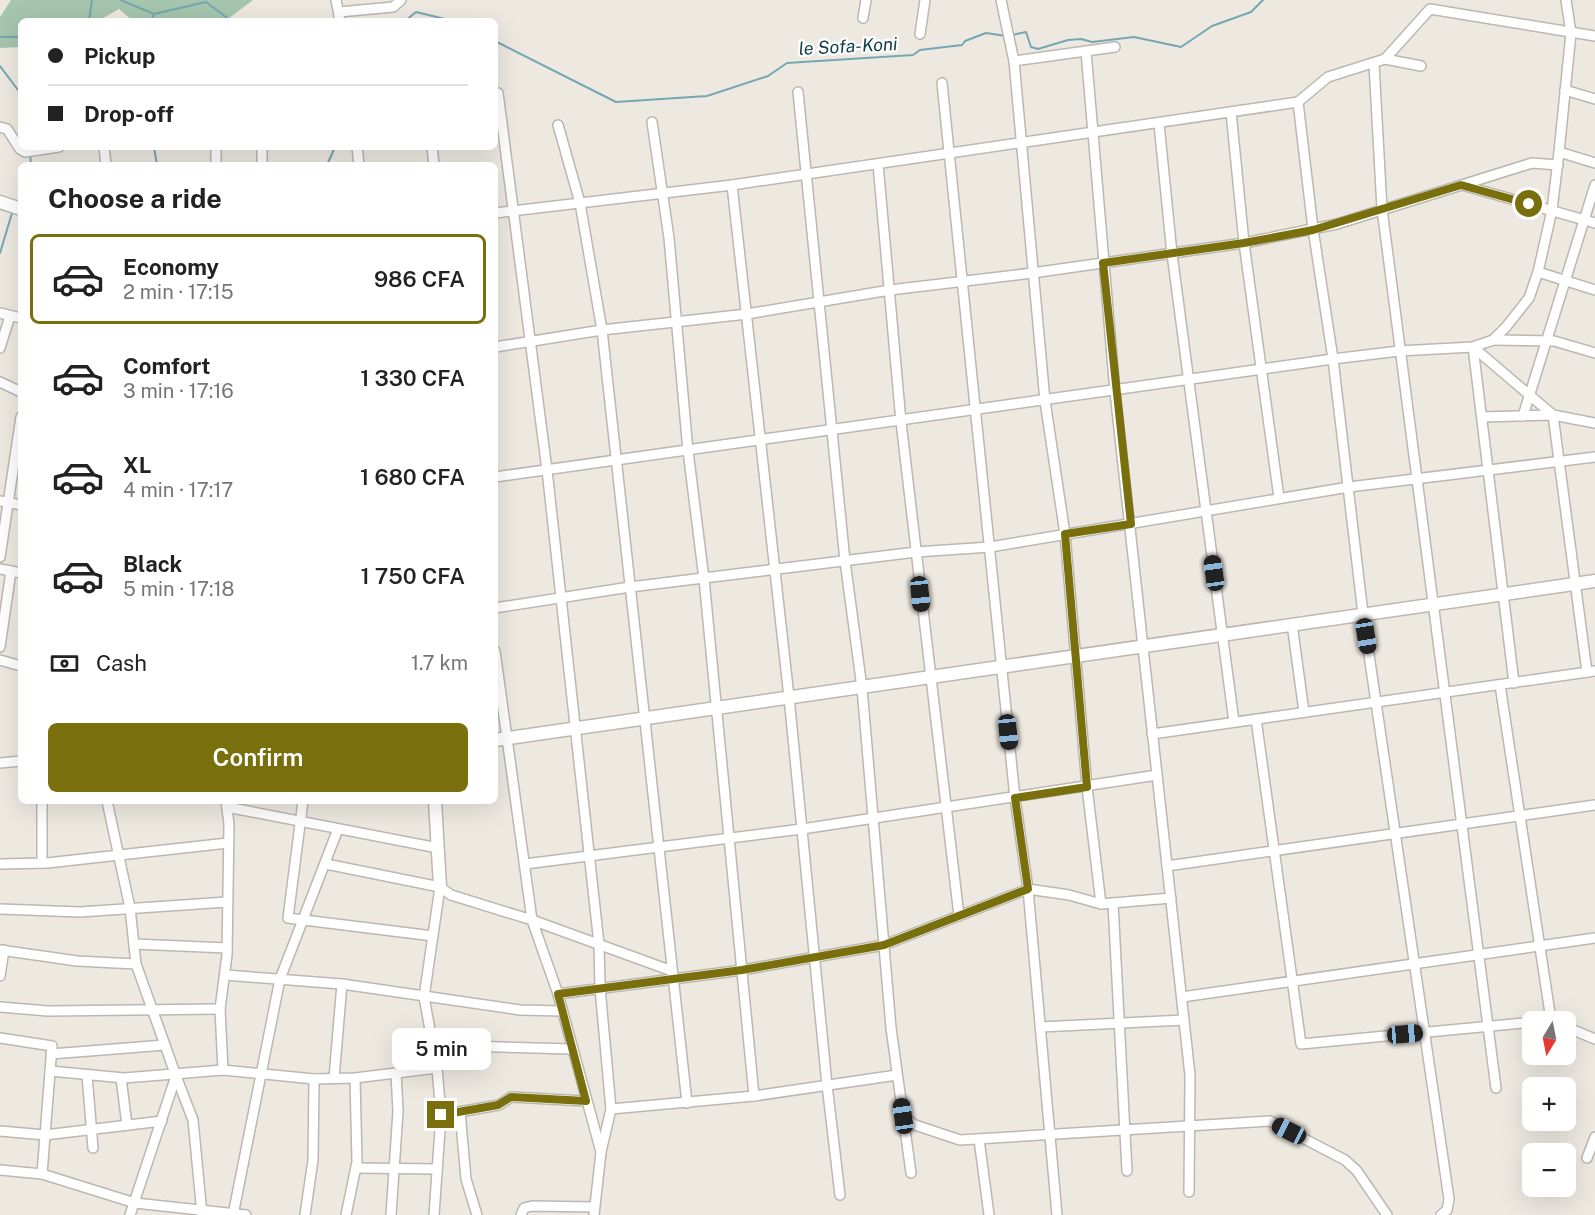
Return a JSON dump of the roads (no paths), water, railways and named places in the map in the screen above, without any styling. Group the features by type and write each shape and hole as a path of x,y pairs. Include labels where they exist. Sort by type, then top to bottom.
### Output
{"street":[{"path":"336,0 339,16 393,7 401,0"},
{"path":"863,18 866,0"},
{"path":"920,34 925,0"},
{"path":"1001,0 1014,61 1045,401 1065,534 1074,656 1101,904"},
{"path":"1493,340 1529,298 1538,272 1552,210 1571,33 1566,0"},
{"path":"498,212 732,185 1298,102 1328,77 1385,59 1430,9 1595,35"},
{"path":"1014,61 1115,47"},
{"path":"1086,51 1103,263 1131,524 1141,646 1190,1075 1189,1192"},
{"path":"1385,59 1421,66"},
{"path":"1374,64 1382,209 1399,351 1435,603 1459,824 1496,1088"},
{"path":"942,83 960,280 1015,798 1028,889 1057,1215"},
{"path":"1565,90 1595,99"},
{"path":"798,92 831,431 862,687 897,1075 911,1173"},
{"path":"498,93 562,597 599,944 600,988 611,1109 601,1152 594,1211 564,1211 532,1206 524,1208 521,1215"},
{"path":"1298,102 1313,230 1333,359 1363,614 1449,1199 1447,1210 1441,1215"},
{"path":"1231,112 1244,243 1279,498"},
{"path":"652,122 663,192 688,451 704,579 754,1096"},
{"path":"1159,124 1173,254 1234,722"},
{"path":"558,125 580,203 602,330 687,1103"},
{"path":"0,127 7,129 18,146"},
{"path":"22,150 25,152 39,150"},
{"path":"1559,152 1595,163"},
{"path":"498,346 602,330 747,314 960,280 1032,273 1244,243 1313,230 1532,163 1558,165"},
{"path":"878,164 901,422 959,916"},
{"path":"1523,416 1595,184"},
{"path":"732,185 773,570 789,697 826,1085 840,1195"},
{"path":"1461,185 1595,223"},
{"path":"0,202 18,209"},
{"path":"1538,272 1595,290"},
{"path":"0,348 5,314"},
{"path":"498,477 1116,392 1333,359 1399,351 1473,346 1493,340 1546,340 1565,343 1595,353"},
{"path":"1152,734 1591,672 1575,584 1553,415 1473,346"},
{"path":"1473,346 1514,683"},
{"path":"0,382 18,391"},
{"path":"1482,417 1553,415 1595,423"},
{"path":"0,557 4,502 18,441"},
{"path":"498,608 630,587 916,552 990,547 1349,487 1595,457"},
{"path":"0,569 16,572 0,647"},
{"path":"501,739 1595,581"},
{"path":"1292,624 1304,712"},
{"path":"0,660 18,665"},
{"path":"1500,685 1551,1011"},
{"path":"498,695 501,739 525,864 532,920 558,994 571,1049 601,1152"},
{"path":"1256,719 1301,1044 1522,1023"},
{"path":"0,763 18,761"},
{"path":"525,864 945,809 1156,775"},
{"path":"42,804 42,863"},
{"path":"108,804 130,908 136,964 150,1008 193,1120 202,1213"},
{"path":"223,1070 220,1009 227,948 226,804 438,848"},
{"path":"303,804 288,918 433,936"},
{"path":"434,1215 441,1115 437,1068 424,997 440,887 435,804"},
{"path":"1167,866 1595,805"},
{"path":"233,1215 280,979 338,829"},
{"path":"0,864 42,863 228,843"},
{"path":"326,864 440,887 451,895 599,944 673,975"},
{"path":"558,994 673,975 742,970 884,945 1028,889 1069,895 1101,904 1171,898"},
{"path":"0,909 80,912 227,902"},
{"path":"1113,903 1127,1171"},
{"path":"1182,997 1292,979 1595,938"},
{"path":"134,944 227,948"},
{"path":"0,976 2,950 77,961 136,964"},
{"path":"225,975 342,984 520,1010 562,1011"},
{"path":"334,1078 342,984"},
{"path":"0,1007 48,1011 150,1008 220,1009"},
{"path":"1040,1027 1184,1020"},
{"path":"1576,1031 1595,1039"},
{"path":"0,1038 52,1046 42,1174"},
{"path":"51,1054 165,1045"},
{"path":"433,1045 571,1049"},
{"path":"50,1071 122,1078 177,1076 223,1070 314,1078 355,1078 437,1068"},
{"path":"391,1215 398,1111 396,1073"},
{"path":"87,1075 93,1148"},
{"path":"611,1109 754,1096 897,1075"},
{"path":"130,1215 177,1076"},
{"path":"122,1078 127,1125"},
{"path":"305,1215 313,1160 314,1078"},
{"path":"346,1215 356,1168 355,1078"},
{"path":"441,1115 498,1105 511,1097 586,1101"},
{"path":"460,1112 466,1179 477,1215"},
{"path":"903,1116 915,1125 960,1140 1270,1121 1345,1160 1357,1171 1387,1215"},
{"path":"0,1131 45,1135 162,1121"},
{"path":"1587,1158 1595,1137"},
{"path":"979,1139 989,1215"},
{"path":"356,1168 437,1169"},
{"path":"0,1170 42,1174 135,1203 202,1213 246,1215"}],"waterway":[{"name":"le Sofa-Koni","path":"89,18 92,0"},
{"name":"le Sofa-Koni","path":"121,0 154,14 206,2 227,18"},
{"name":"le Sofa-Koni","path":"1012,35 1026,32 1031,47 1038,49 1068,40 1081,39 1092,42 1134,37 1181,47 1212,26 1251,12 1263,0"},
{"name":"le Sofa-Koni","path":"409,18 416,12 441,18"},
{"name":"le Sofa-Koni","path":"152,18 154,14"},
{"name":"le Sofa-Koni","path":"498,43 616,102 707,96 768,76 787,63 913,55 920,50 962,45 965,41 986,33 1006,36"},
{"name":"le Sofa-Koni","path":"0,37 18,37"},
{"path":"0,66 18,90"},
{"path":"154,150 156,162"},
{"path":"328,162 334,150"},
{"path":"30,153 31,162"},
{"path":"0,253 12,213"}]}
